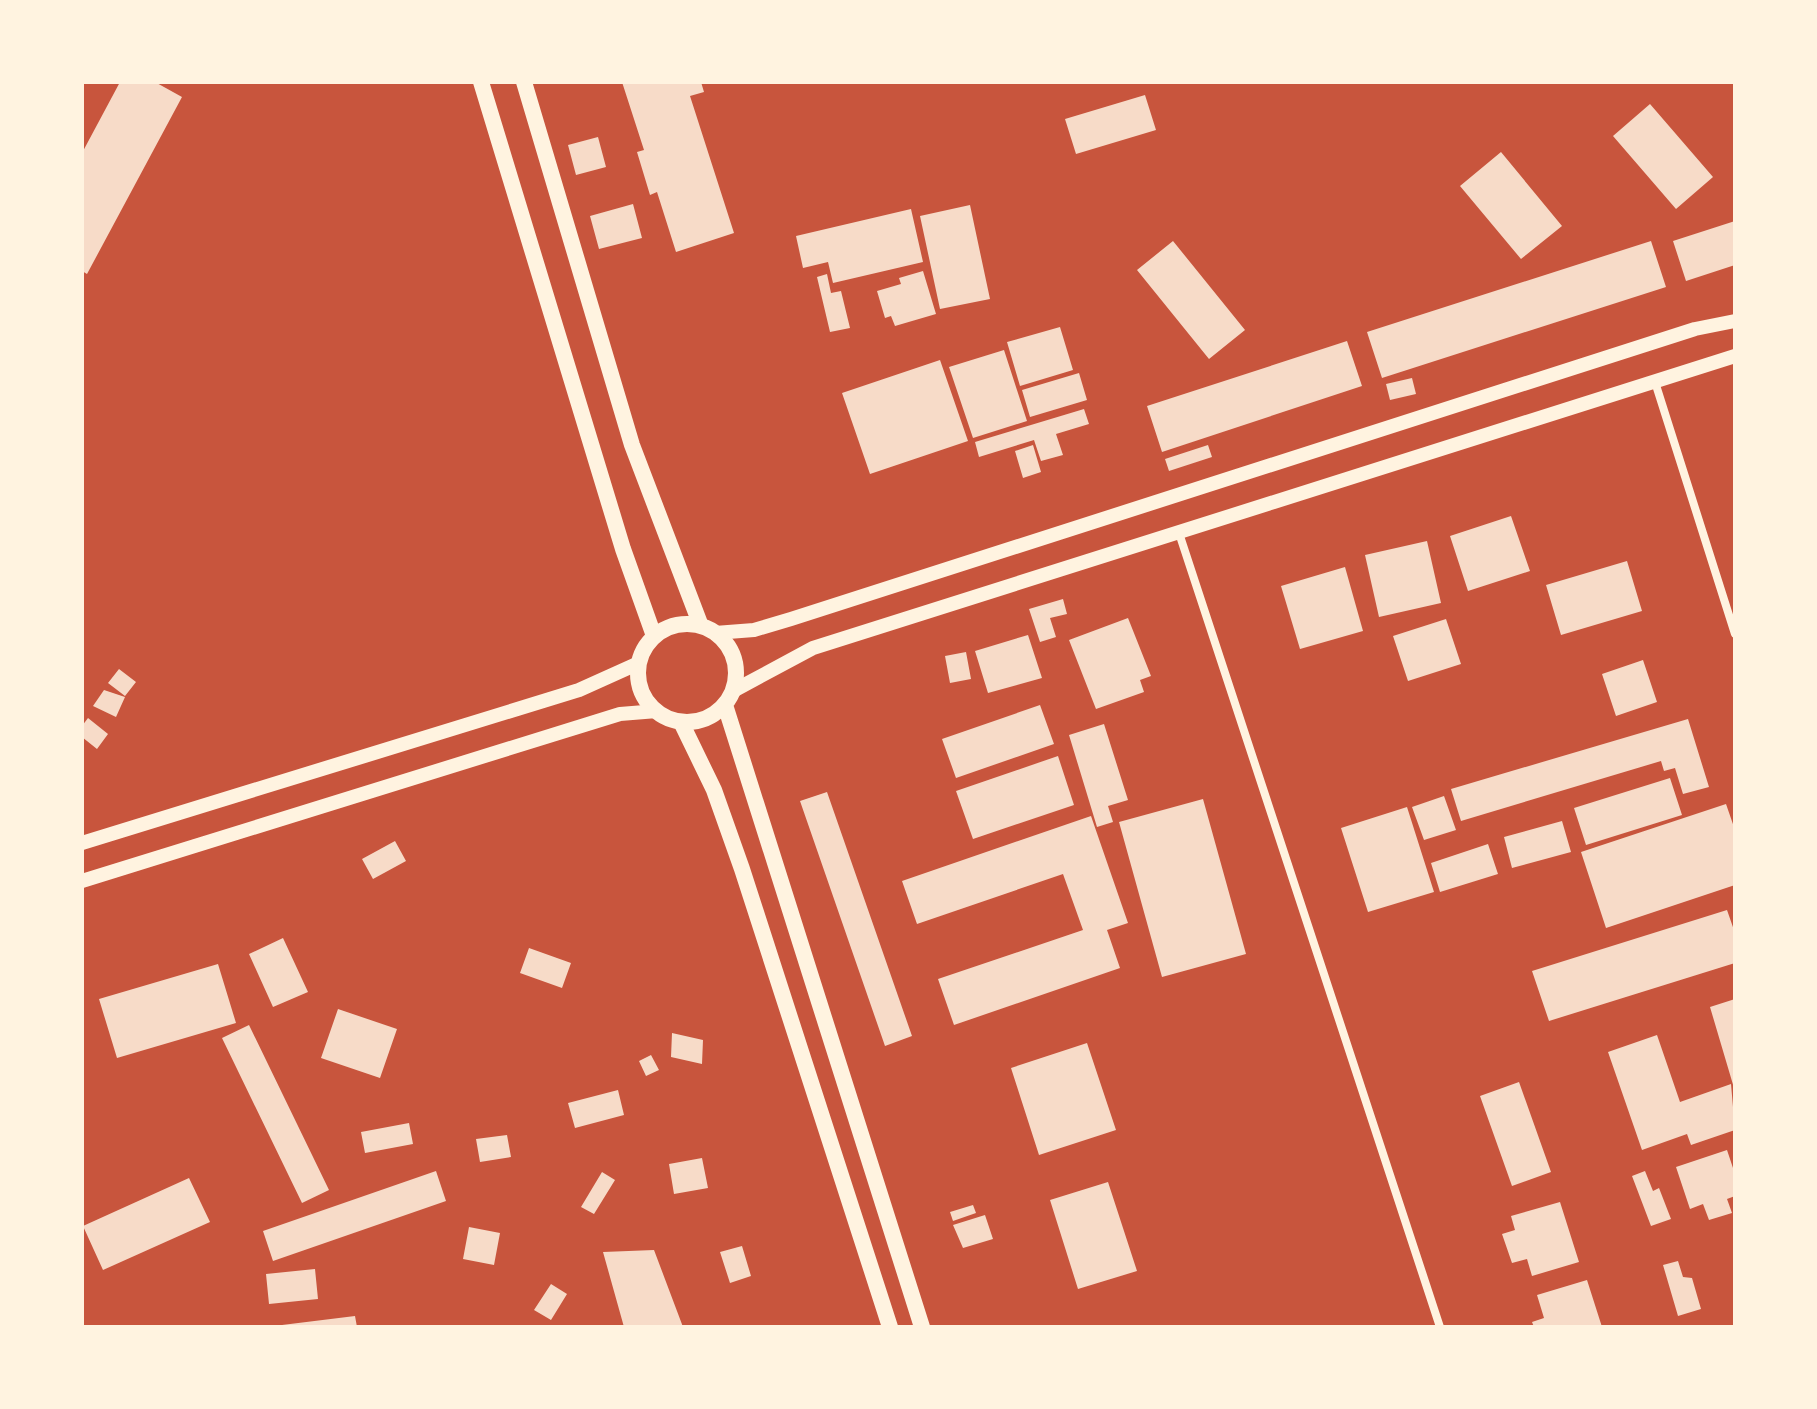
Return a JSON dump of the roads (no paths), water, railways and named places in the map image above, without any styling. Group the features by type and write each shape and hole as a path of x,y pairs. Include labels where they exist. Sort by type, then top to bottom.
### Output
{"main road":[{"path":"481,82 623,549 654,636"},
{"path":"524,82 632,445 708,629"},
{"path":"685,624 708,629 728,644 737,675 729,698 712,715 681,722 657,711 643,694 638,679 639,663 654,636 685,624"},
{"path":"729,698 922,1327"},
{"path":"681,722 714,790 742,869 890,1327"}],"street":[{"path":"708,629 754,630 791,619 1695,329 1735,321"},
{"path":"729,698 813,648 1735,356"},
{"path":"1655,382 1735,634"},
{"path":"1179,533 1440,1327"},
{"path":"82,843 579,690 639,663"},
{"path":"82,881 620,714 657,711"}]}
